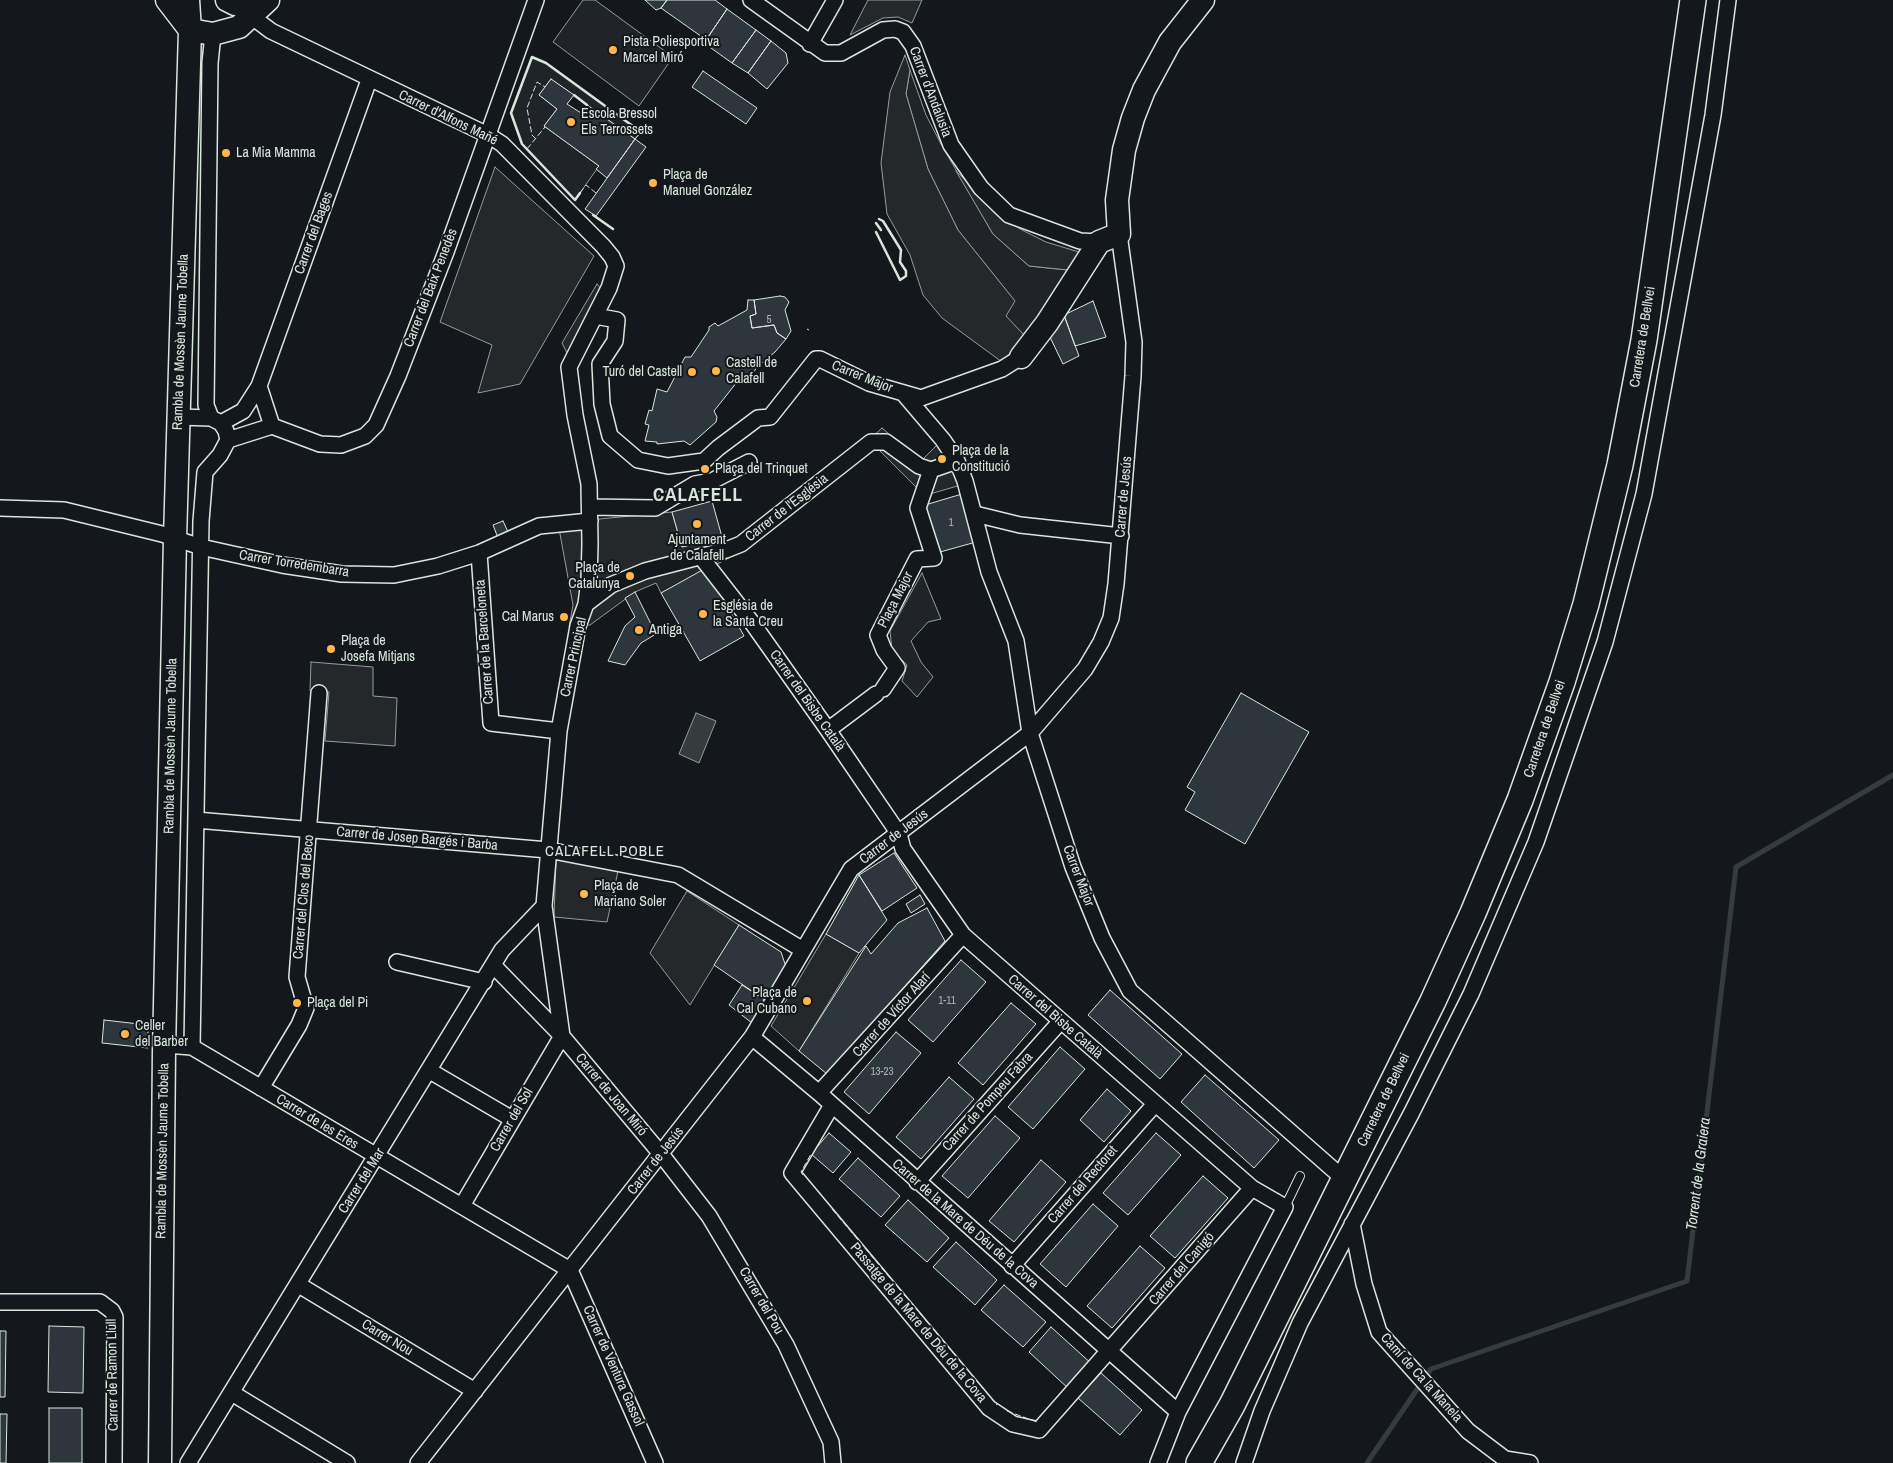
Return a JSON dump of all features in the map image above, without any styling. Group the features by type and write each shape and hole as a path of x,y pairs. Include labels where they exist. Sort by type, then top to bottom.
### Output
{"main road":[{"name":"Carretera de Bellvei","path":"1198,1463 1232,1405 1432,1001 1487,879 1538,751 1586,604 1620,465 1644,340 1693,0"},
{"name":"Carretera de Bellvei","path":"1209,1463 1232,1405"}],"street":[{"path":"167,0 190,30 214,34 239,27 253,4"},
{"name":"Rambla de Mossèn Jaume Tobella","path":"160,1463 164,1045 175,539 190,30 188,0"},
{"name":"Carrer del Baix Penedès","path":"272,426 320,444 342,445 365,436 376,425 398,376 536,0"},
{"name":"Carrer d'Andalusia","path":"751,0 825,53 841,53 883,30 895,29 903,32 913,46 952,146 981,188 1009,215 1080,241 1109,238"},
{"path":"810,44 835,0"},
{"path":"903,393 921,398 1002,369 1020,357 1047,323 1109,238 1118,200 1124,150 1132,118 1144,90 1170,42 1203,0"},
{"path":"1244,1463 1262,1411 1300,1323 1411,1114 1471,994 1538,835 1605,642 1646,484 1713,115 1728,0"},
{"name":"Carrer d'Alfons Mañé","path":"253,4 271,31 369,80 488,135 502,144 612,256 616,266 609,288"},
{"name":"Rambla de Mossèn Jaume Tobella","path":"192,1047 201,547 205,472 220,455 228,440 206,405 210,63 214,34"},
{"name":"Carrer del Bages","path":"216,420 243,411 259,386 369,80"},
{"name":"Carrer de Jesús","path":"418,1463 752,1037 851,869 1030,733 1085,669 1101,642 1111,618 1120,536 1134,342 1109,238"},
{"name":"Carrer Principal","path":"562,1036 544,906 560,731 578,626 586,604 589,580 590,514 589,484 575,415 569,367 609,288"},
{"path":"595,316 617,320 615,341 600,364 602,404 610,436 638,460 668,466 704,462 712,481"},
{"name":"Carrer Major","path":"704,462 718,448 758,418 770,417 812,362 820,359 856,377 903,393 943,440 957,461 965,481 989,572 1016,641 1030,733 1073,867 1102,938 1130,991 1344,1180"},
{"path":"228,440 272,426 259,386"},
{"path":"179,417 216,420"},
{"name":"Carrer de l'Església","path":"586,604 611,585 644,571 741,544 871,442 886,442 918,466 931,470"},
{"path":"931,470 957,461"},
{"name":"Carrer Torredembarra","path":"0,508 64,510 201,547 282,565 342,574 394,575 438,566 480,553 539,526 590,514 654,508 695,484 712,481 749,462"},
{"name":"Plaça Major","path":"828,730 880,691 897,668 884,650 878,635 917,559 934,558 918,508 931,470"},
{"path":"975,514 1020,525 1120,536"},
{"name":"Carrer de la Barceloneta","path":"480,553 491,723 560,731"},
{"name":"Carrer del Bisbe Català","path":"701,556 753,624 828,730 899,834 903,849 963,935 1060,1022 1252,1188 1285,1207"},
{"name":"Carrer del Clos del Beco","path":"261,1088 299,1026 306,1008 297,977 319,693"},
{"name":"Carrer de Josep Bargés i Barba","path":"196,820 548,850 678,875 803,950"},
{"name":"Carrer del Mar","path":"188,1463 430,1071 502,950 544,906"},
{"name":"Carrer de Víctor Alarí","path":"819,1093 963,935"},
{"path":"397,962 484,982"},
{"name":"Carrer de Joan Miró","path":"493,965 562,1036 661,1154"},
{"name":"Carrer de Pompeu Fabra","path":"917,1182 1060,1022"},
{"name":"Carrer del Sol","path":"463,1204 562,1036"},
{"name":"Carrer de la Mare de Déu de la Cova","path":"752,1037 819,1093 1012,1266 1111,1350 1178,1412"},
{"name":"Carrer de les Eres","path":"164,1045 192,1047 377,1157 463,1204 570,1270"},
{"path":"430,1071 512,1119"},
{"name":"Carrer del Rectoret","path":"1012,1266 1155,1104"},
{"name":"Passatge de la Mare de Déu de la Cova","path":"832,1105 792,1173 989,1408 1013,1424 1039,1430 1111,1350"},
{"name":"Carrer del Pou","path":"661,1154 709,1216 786,1345 831,1442 833,1463"},
{"name":"Carrer del Canigó","path":"1111,1350 1252,1188"},
{"path":"1158,1463 1178,1412 1285,1207"},
{"name":"Camí de Ca la Manela","path":"1352,1224 1364,1284 1379,1332 1468,1430 1505,1459 1530,1463"},
{"name":"Carrer de Ventura Gassol","path":"570,1270 655,1463"},
{"name":"Carrer Nou","path":"299,1285 475,1391"},
{"name":"Carrer de Ramon Llull","path":"0,1302 100,1302 112,1311 115,1317 114,1463"},
{"path":"230,1396 347,1463"}],"lane":[{"path":"1285,1207 1300,1176"}],"shaded area":[{"name":"Pista Poliesportiva Marcel Miró","path":"583,0 595,0 673,57 639,106 553,42"},
{"path":"868,0 922,0 912,23 898,17 883,18 850,35"},
{"path":"905,55 910,70 906,94 928,169 958,230 1015,301 1006,316 1026,337 1002,362 942,318 923,295 910,255 887,214 881,163 890,92"},
{"path":"532,57 546,63 641,132 635,139 551,79 539,95 557,109 544,126 599,166 575,200 522,144 511,113"},
{"path":"910,70 926,115 993,234 1029,266 1068,270 1026,337 1005,316 1014,300 958,230 928,169 906,94"},
{"path":"495,167 594,256 520,384 478,393 492,345 440,322"},
{"path":"956,171 995,209 1020,229 1046,242 1079,252 1068,270 1029,266 993,234"},
{"path":"597,284 603,291 570,359 562,343"},
{"name":"Plaça de la Constitució","path":"882,428 921,461 944,438 971,482 930,494 917,488 869,440"},
{"name":"Plaça de Catalunya","path":"672,512 682,547 722,537 729,558 661,593 656,583 635,592 590,625 569,627 573,605 558,523"},
{"path":"922,573 941,619 928,622 911,641 921,662 933,677 917,697 902,681 907,665 892,650 890,631"},
{"path":"311,662 373,667 373,696 397,698 395,746 325,741 329,692 310,691"},
{"path":"696,713 716,721 699,763 679,754"},
{"name":"Plaça de Mariano Soler","path":"556,859 618,871 607,922 554,917"},
{"path":"687,891 739,925 690,1005 650,953"},
{"name":"Plaça de Cal Cubano","path":"826,934 859,953 799,1051 771,1026"}],"building":[{"path":"645,0 667,0 661,8 656,10"},
{"path":"667,0 715,0 727,9 704,43 705,39 661,8"},
{"path":"727,9 756,30 732,63 704,43"},
{"path":"756,30 771,41 748,73 732,63"},
{"path":"771,41 786,53 788,63 767,89 748,73"},
{"path":"703,71 757,108 746,124 692,87"},
{"path":"551,79 574,95 567,104 581,113 587,105 635,139 607,178 596,169 599,166 544,126 557,109 539,95"},
{"path":"635,139 646,147 596,216 585,209"},
{"path":"785,297 789,302 785,310 791,331 786,339 777,333 774,325 752,328 750,316 756,314 754,300"},
{"name":"Castell de Calafell","path":"748,300 754,300 756,314 750,316 752,328 774,325 777,333 786,339 775,352 758,366 747,381 741,377 714,411 717,417 716,422 690,445 684,441 657,444 657,442 645,441 649,425 645,424 649,410 652,411 657,389 667,392 685,357 691,357 709,330 709,327 715,323 718,326 747,310"},
{"path":"1093,301 1106,337 1075,346 1064,315"},
{"path":"1064,315 1079,356 1063,364 1047,331"},
{"path":"962,494 976,542 940,552 925,505"},
{"name":"Ajuntament de Calafell","path":"712,501 722,537 682,547 672,512"},
{"path":"503,521 509,534 498,538 493,525"},
{"name":"Església de la Santa Creu","path":"706,568 744,636 700,661 661,593"},
{"name":"Antiga","path":"635,592 656,634 641,643 625,665 608,661 625,626 635,617 625,598"},
{"path":"1241,693 1309,732 1245,844 1185,810 1195,792 1187,787"},
{"path":"894,853 917,888 882,911 859,875"},
{"path":"859,875 887,920 859,953 826,934"},
{"path":"920,895 925,904 911,913 906,904"},
{"path":"927,908 945,941 827,1074 799,1051 866,946 871,954 898,923"},
{"path":"739,925 781,952 786,967 765,1000 714,965"},
{"path":"961,960 986,982 933,1042 908,1020"},
{"path":"742,985 765,1000 752,1023 729,1005"},
{"path":"1110,990 1182,1054 1160,1079 1088,1015"},
{"path":"1011,1003 1036,1024 983,1085 958,1063"},
{"name":"Celler del Barber","path":"104,1020 148,1025 148,1048 102,1043"},
{"path":"896,1032 921,1053 869,1114 844,1092"},
{"path":"1060,1047 1085,1069 1033,1129 1008,1107"},
{"path":"1205,1075 1279,1140 1254,1168 1181,1102"},
{"path":"949,1077 974,1099 921,1159 896,1137"},
{"path":"1107,1089 1131,1111 1104,1142 1080,1120"},
{"path":"995,1116 1020,1138 968,1198 942,1176"},
{"path":"829,1133 851,1152 833,1173 811,1154"},
{"path":"1156,1133 1181,1155 1128,1215 1103,1193"},
{"path":"858,1158 900,1196 881,1217 839,1179"},
{"path":"1041,1160 1066,1182 1014,1242 989,1221"},
{"path":"1203,1176 1228,1198 1175,1258 1150,1236"},
{"path":"908,1200 949,1238 927,1262 885,1225"},
{"path":"1093,1204 1118,1226 1066,1287 1040,1264"},
{"path":"956,1242 997,1280 975,1305 933,1267"},
{"path":"1140,1246 1165,1268 1112,1328 1087,1306"},
{"path":"1004,1285 1046,1322 1023,1347 981,1310"},
{"path":"49,1326 84,1327 83,1393 48,1392"},
{"path":"1051,1327 1093,1365 1070,1390 1029,1352"},
{"path":"0,1331 6,1331 5,1397 0,1397"},
{"path":"1101,1373 1142,1410 1120,1435 1078,1398"},
{"path":"49,1408 82,1408 82,1463 49,1463"},
{"path":"0,1414 7,1414 6,1463 0,1463"}],"waterway":[{"name":"Torrent de la Graiera","path":"1367,1463 1431,1369 1687,1281 1736,867 1893,775"}],"fence":[{"path":"536,139 532,135 527,108 537,82 545,87"},
{"path":"527,149 545,127"},
{"path":"635,139 641,132"},
{"path":"580,193 586,185 596,193"},
{"path":"803,1175 801,1172 811,1154"},
{"path":"832,1209 997,1405"},
{"path":"1007,1411 1037,1422"}],"wall":[{"path":"580,193 575,200 522,144 511,113 532,57 546,63 641,132"},
{"path":"574,95 587,105"},
{"path":"593,215 613,229"},
{"path":"876,232 900,280 906,276 906,271 900,262 901,250 883,221 879,219"},
{"path":"876,223 881,230"}],"place":[{"name":"Pista Poliesportiva Marcel Miró","path":"613,50"},
{"name":"Escola Bressol Els Terrossets","path":"571,122"},
{"name":"La Mia Mamma","path":"226,153"},
{"name":"Plaça de Manuel González","path":"653,183"},
{"name":"Castell de Calafell","path":"716,371"},
{"name":"Turó del Castell","path":"692,372"},
{"name":"Plaça de la Constitució","path":"942,459"},
{"name":"Plaça del Trinquet","path":"705,469"},
{"name":"Ajuntament de Calafell","path":"697,524"},
{"name":"Plaça de Catalunya","path":"630,576"},
{"name":"Església de la Santa Creu","path":"703,614"},
{"name":"Cal Marus","path":"564,617"},
{"name":"Antiga","path":"639,630"},
{"name":"Plaça de Josefa Mitjans","path":"331,649"},
{"name":"Plaça de Mariano Soler","path":"584,894"},
{"name":"Plaça de Cal Cubano","path":"807,1001"},
{"name":"Plaça del Pi","path":"297,1003"},
{"name":"Celler del Barber","path":"125,1034"}],"district":[{"name":"CALAFELL","path":"698,496"},
{"name":"CALAFELL POBLE","path":"605,852"}]}
